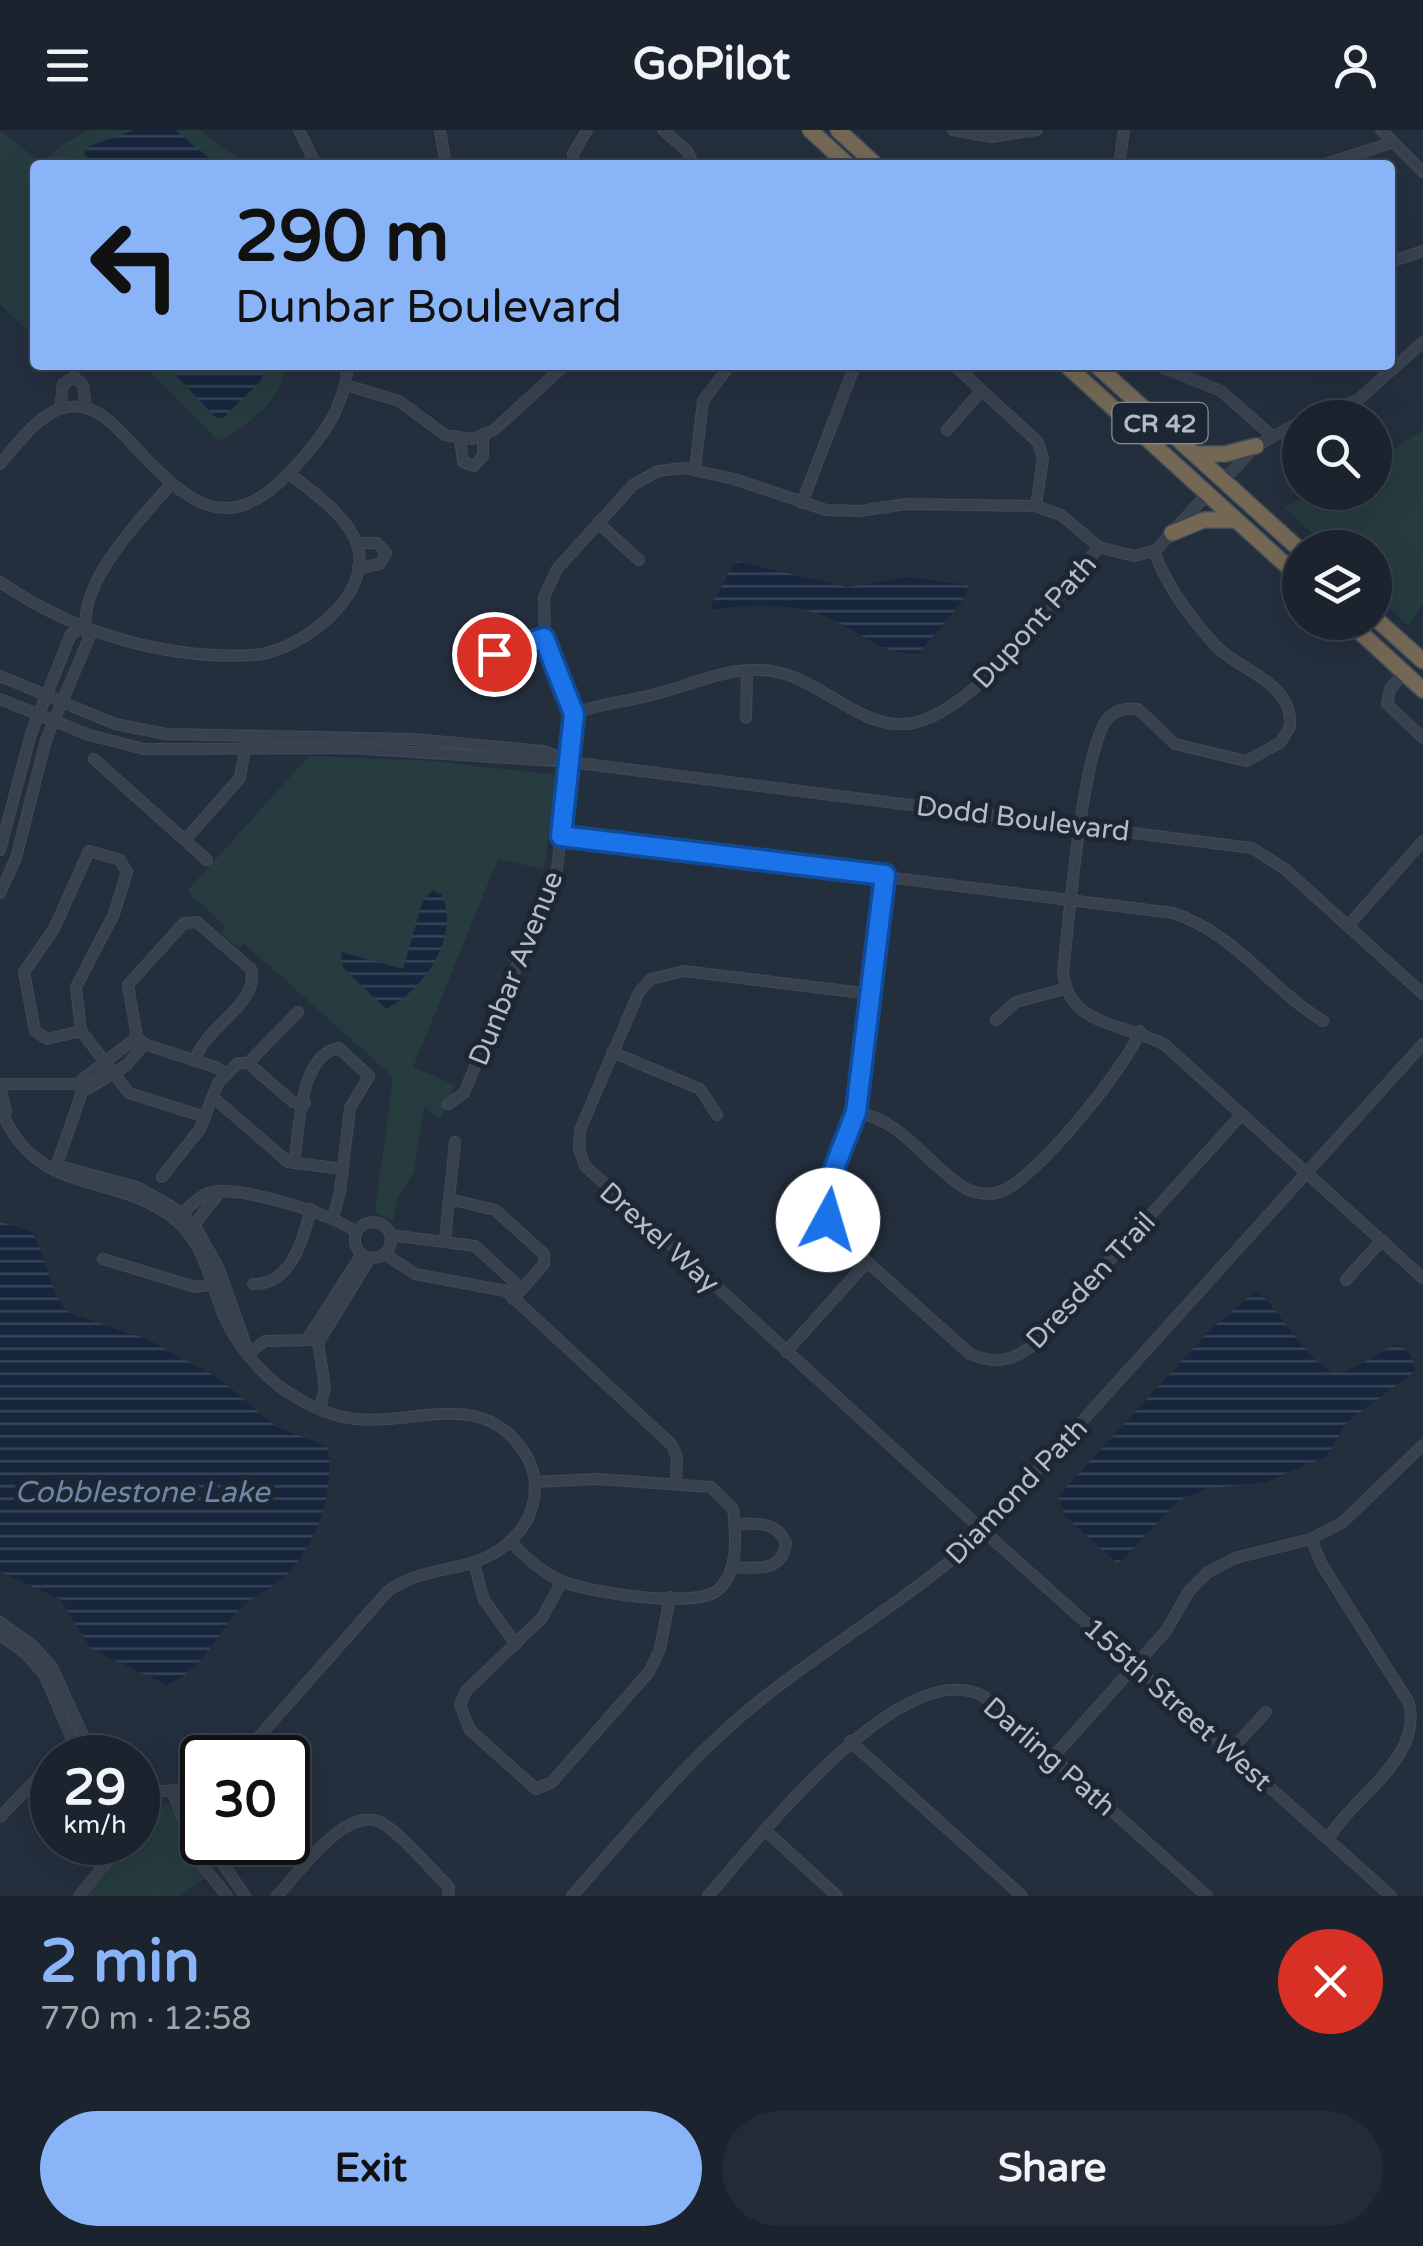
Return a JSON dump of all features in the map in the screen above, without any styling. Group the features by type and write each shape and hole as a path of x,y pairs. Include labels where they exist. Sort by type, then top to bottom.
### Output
{"highway":[{"path":"810,130 843,160"},
{"path":"838,130 871,160"},
{"name":"CR 42","path":"1072,370 1282,562"},
{"name":"CR 42","path":"1102,370 1282,534"},
{"path":"1194,454 1226,454 1256,446"},
{"path":"1186,474 1223,480"},
{"path":"1207,494 1242,497"},
{"path":"1172,533 1204,520 1236,520"},
{"path":"1392,634 1423,662"},
{"path":"1368,640 1423,690"}],"street":[{"path":"299,130 314,160"},
{"path":"440,130 445,160"},
{"path":"574,160 587,130"},
{"path":"663,130 692,160"},
{"path":"953,130 992,137 1038,130"},
{"path":"1120,160 1124,130"},
{"path":"1381,130 1423,172"},
{"path":"1338,160 1392,143"},
{"path":"1395,260 1423,251"},
{"path":"1395,367 1423,342"},
{"path":"0,464 35,425 60,409 86,408 118,428 172,483 203,504 238,510 258,500 290,473 332,424 348,370"},
{"path":"346,385 400,401 432,427 460,438 483,437 555,370"},
{"path":"695,469 703,401 726,370"},
{"path":"802,503 853,370"},
{"path":"959,370 1038,442 1043,458 1036,506"},
{"path":"1169,370 1221,391 1272,435"},
{"path":"1357,400 1392,370"},
{"path":"60,409 63,384 74,378 83,385 86,408"},
{"path":"947,430 981,391"},
{"path":"1223,480 1256,446 1282,430"},
{"path":"460,438 463,462 474,466 483,456 483,437"},
{"path":"574,714 544,638 542,618 547,588 557,569 598,523 633,485 650,474 695,469 844,512 906,504 1036,506 1061,516 1099,548 1121,556 1154,551 1207,494"},
{"path":"0,582 84,626 145,647 257,655 298,642 349,591 358,568 357,543 336,514 290,473"},
{"path":"0,894 16,858 36,770 89,638 84,626 96,583 111,556 172,483"},
{"path":"598,523 639,560"},
{"path":"357,543 377,543 386,553 380,564 358,568"},
{"name":"Dupont Path","path":"574,714 676,689 715,674 776,671 810,682 860,714 891,724 928,718 973,691 1099,548"},
{"path":"1154,551 1166,582 1216,646 1251,668 1286,702 1290,727 1280,743 1246,761 1175,744 1138,710 1115,712 1104,724 1093,752 1064,989 1073,1006 1087,1018 1140,1031 1165,1045 1423,1278"},
{"path":"0,850 38,716 71,634 84,626"},
{"path":"477,668 504,650 544,638"},
{"path":"746,718 747,671"},
{"path":"1404,673 1390,689 1386,704 1423,738"},
{"path":"0,676 115,724 166,734 413,739 544,751 570,762"},
{"path":"0,699 54,723 144,749 351,748 570,762"},
{"name":"Dunbar Avenue","path":"448,1104 464,1093 552,889 574,714"},
{"path":"185,840 237,783 245,766 246,736"},
{"path":"94,760 207,860"},
{"name":"Dodd Boulevard","path":"570,762 1252,848 1277,863 1423,994"},
{"path":"561,836 1174,913 1201,922 1323,1022"},
{"path":"1348,926 1423,841"},
{"path":"81,1032 53,1039 38,1036 22,980 54,928 89,851 120,860 127,872 114,914 76,987 81,1032 129,1094 205,1117"},
{"name":"Dresden Trail","path":"885,875 856,1112 827,1187 824,1206 834,1232 970,1354 990,1362 1014,1359 1032,1348 1242,1114"},
{"path":"56,1168 21,1135 6,1112 0,1086 79,1088 115,1075 140,1040 128,986 184,923 197,922 251,969 254,978 249,992 199,1046 195,1061"},
{"name":"Drexel Way","path":"870,994 668,972 639,992 580,1130 579,1149 585,1166 964,1512"},
{"path":"996,1020 1016,1002 1064,989"},
{"path":"248,1063 298,1012"},
{"path":"856,1112 889,1123 964,1188 982,1194 1001,1192 1022,1179 1119,1072 1140,1031"},
{"path":"140,1040 226,1075"},
{"path":"56,1168 79,1088 140,1040"},
{"name":"Diamond Path","path":"572,1896 704,1750 758,1702 936,1574 984,1531 1423,1044"},
{"path":"294,1163 309,1074 334,1048 345,1052 368,1072 368,1079 350,1108 344,1169 332,1218"},
{"path":"612,1052 700,1089 717,1114"},
{"path":"162,1178 193,1140 226,1075 238,1063 248,1063 293,1102 305,1103"},
{"path":"214,1098 294,1163 344,1169"},
{"path":"0,1108 28,1151 56,1168 126,1188 179,1217 191,1229 219,1284 248,1353 283,1389 320,1409 354,1419 449,1413 482,1416 519,1444 535,1482 532,1510 510,1542 474,1564 432,1569 410,1576 388,1591 260,1735"},
{"path":"445,1239 455,1142"},
{"path":"179,1217 211,1192 241,1191 274,1203 311,1208 356,1232"},
{"path":"191,1229 220,1192"},
{"path":"449,1199 495,1210 546,1258 513,1299"},
{"path":"254,1284 269,1284 280,1277 303,1240 311,1208"},
{"path":"366,1256 356,1246 356,1232 363,1224 377,1222 391,1235 445,1239 475,1246 522,1289"},
{"path":"385,1254 391,1235"},
{"path":"1346,1280 1382,1240"},
{"path":"366,1256 385,1254 407,1272 500,1289 672,1445 677,1457 676,1482"},
{"path":"320,1409 325,1388 313,1340 366,1256"},
{"path":"103,1259 196,1287 219,1284"},
{"path":"786,1352 866,1263"},
{"path":"248,1353 265,1341 313,1340"},
{"path":"1053,1757 1136,1666 1208,1572 1235,1558 1310,1539 1368,1500 1423,1444"},
{"path":"510,1542 533,1564 562,1582 604,1592 670,1598 709,1596 720,1590 732,1567 733,1509 720,1493 702,1483 535,1482"},
{"name":"155th Street West","path":"964,1512 1392,1896"},
{"path":"732,1567 774,1566 782,1559 786,1543 778,1529 769,1525 735,1524"},
{"path":"1310,1539 1409,1704 1414,1721 1407,1747 1328,1839"},
{"path":"474,1564 484,1600 516,1644"},
{"path":"562,1582 542,1618 466,1692 461,1717 509,1765 543,1790 648,1672 660,1649 670,1598"},
{"path":"0,1622 32,1645 52,1667 79,1719 80,1735"},
{"path":"0,1635 26,1652 44,1674 74,1735"},
{"name":"Darling Path","path":"708,1896 850,1741 932,1691 958,1686 985,1697 1207,1896"},
{"path":"1230,1751 1266,1712"},
{"path":"850,1741 1022,1896"},
{"path":"0,1817 30,1786"},
{"path":"160,1793 180,1792"},
{"path":"173,1793 199,1860 227,1896"},
{"path":"277,1896 343,1825 359,1820 380,1822 449,1887 448,1896"},
{"path":"766,1831 837,1896"},
{"path":"79,1896 104,1865"},
{"path":"223,1865 244,1896"}],"green space":[{"path":"0,130 37,160 30,160 30,327 25,328 0,304"},
{"path":"89,130 200,130 239,160 46,160 62,145"},
{"path":"148,370 284,370 278,390 262,410 218,441"},
{"path":"1423,431 1423,604 1408,625 1392,610 1392,530 1308,530 1287,510 1392,510 1392,450"},
{"path":"309,756 434,761 556,775 544,869 498,859 413,1067 455,1085 440,1120 424,1106 414,1172 398,1196 393,1220 375,1212 393,1077 244,943 239,948 221,933 226,927 187,891"},
{"path":"160,1804 170,1805 180,1826 180,1865 199,1865 205,1878 179,1896 87,1896 112,1865 160,1865"}],"water":[{"path":"134,130 175,130 212,160 91,160 84,154 90,146"},
{"path":"171,370 266,370 259,383 223,418 215,417"},
{"path":"735,561 847,587 907,577 969,585 961,603 919,653 906,653 884,648 833,620 803,610 756,606 709,610"},
{"path":"433,890 442,895 447,911 442,945 413,990 386,1009 343,968 341,952 403,969 423,900"},
{"name":"Cobblestone Lake","path":"0,1222 31,1231 58,1298 69,1313 149,1340 221,1380 275,1426 328,1447 329,1481 322,1515 298,1562 236,1613 189,1672 167,1685 91,1649 60,1599 0,1572"},
{"path":"1256,1291 1308,1352 1330,1370 1348,1370 1398,1344 1411,1355 1415,1371 1347,1422 1327,1456 1266,1482 1206,1489 1178,1501 1118,1564 1065,1516 1058,1496 1212,1328"}],"route":[{"path":"494,654 544,638 572,702 574,721 561,836 885,875 856,1112 827,1187 824,1206 828,1220"}]}
